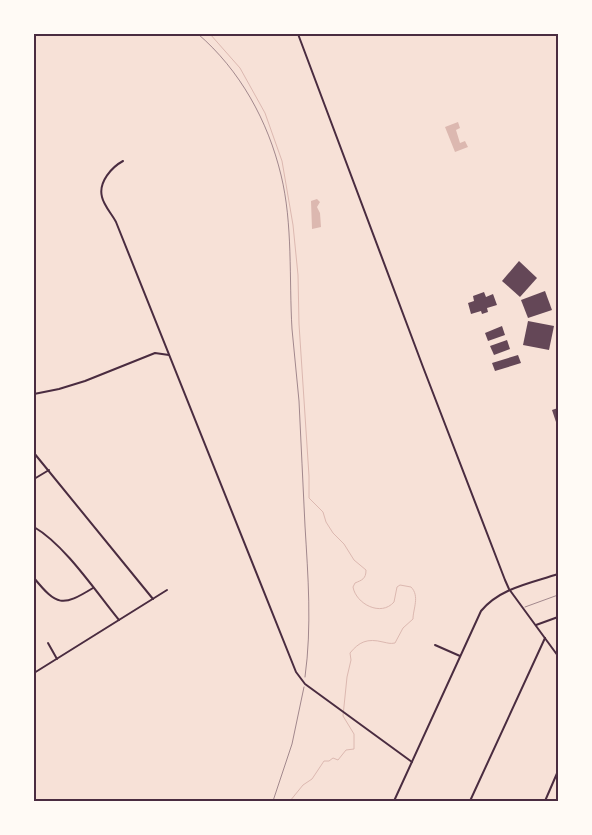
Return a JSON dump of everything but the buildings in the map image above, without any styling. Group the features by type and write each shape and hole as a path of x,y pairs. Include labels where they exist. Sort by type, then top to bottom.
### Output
{"street":[{"path":"298,34 509,589 558,656"},
{"path":"123,161 114,166 106,178 101,196 116,222 298,676 304,684 412,762"},
{"path":"34,394 85,381 155,353 169,354"},
{"path":"34,453 153,599"},
{"path":"34,479 49,470"},
{"path":"34,527 55,542 119,620"},
{"path":"394,801 481,611 489,602 509,589 558,574"},
{"path":"34,578 48,595 61,601 74,599 92,588"},
{"path":"34,673 168,590"},
{"path":"536,624 558,617"},
{"path":"474,801 470,800 545,638"},
{"path":"48,643 57,659"},
{"path":"435,645 460,656"},
{"path":"545,801 558,771"}],"lane":[{"path":"523,607 558,595"}],"path":[{"path":"198,34 223,58 246,89 265,128 281,176 287,220 292,329 309,586 309,639 304,684 292,744 272,801"}],"shaded area":[{"path":"458,122 460,128 456,130 460,143 465,141 468,147 455,152 445,127"},
{"path":"317,199 320,202 317,207 320,213 321,227 312,229 311,201"}],"waterway":[{"path":"210,34 240,68 265,113 282,161 293,225 298,275 309,498 323,512 326,522 333,533 344,544 354,560 366,570 362,580 355,583 353,587 359,599 376,608 389,606 394,602 397,587 400,585 411,587 416,598 413,619 403,628 395,643 368,641 360,644 350,653 351,660 347,677 343,716 354,734 354,749 346,750 338,760 333,758 329,761 324,761 312,779 303,785 290,801"}]}
